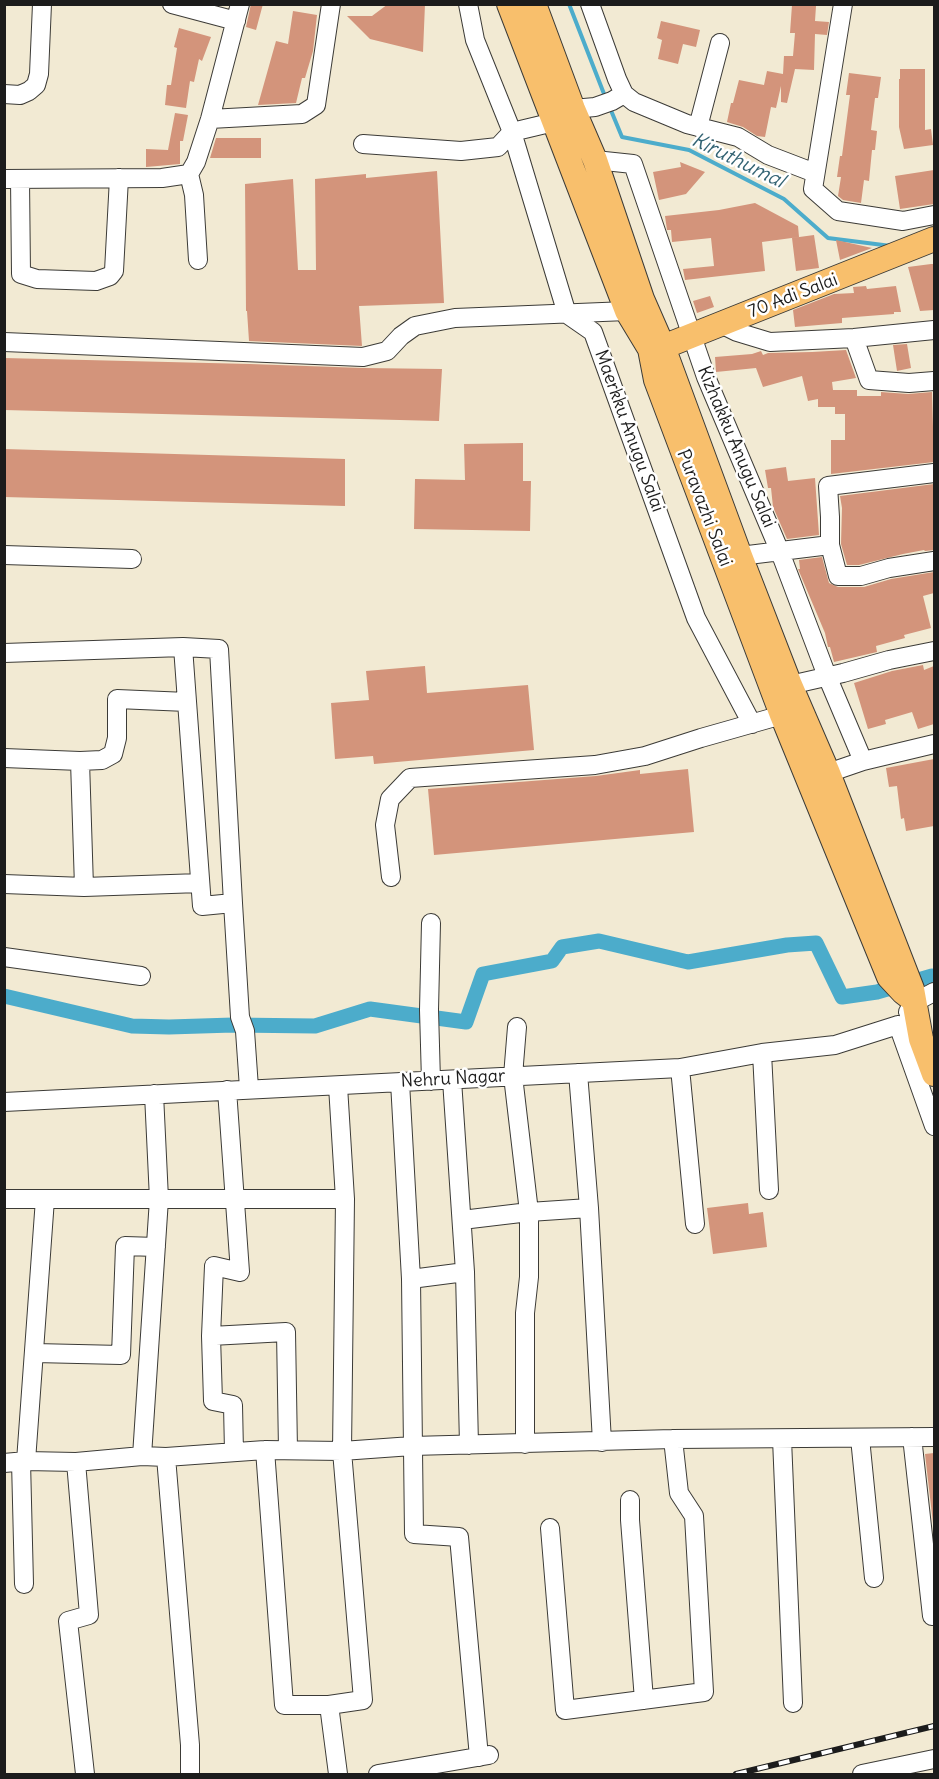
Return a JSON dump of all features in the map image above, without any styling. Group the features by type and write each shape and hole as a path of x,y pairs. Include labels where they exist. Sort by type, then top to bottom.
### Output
{"main road":[{"name":"Puravazhi Salai","path":"509,4 592,107 595,160 642,298 656,348 790,685 828,773 910,988 921,1039 934,1074"},
{"name":"Puravazhi Salai","path":"534,4 592,107 627,311 656,348 656,380 782,715 910,988"},
{"name":"70 Adi Salai","path":"656,348 934,239"}],"street":[{"path":"4,94 20,94 36,85 39,74 42,4"},
{"path":"172,4 238,13 210,119 196,162 189,174 194,195 198,260"},
{"path":"210,119 302,114 316,105 330,4"},
{"path":"468,4 475,40 512,132 567,314"},
{"path":"590,4 617,79 592,107"},
{"path":"843,4 813,189 838,211 903,221 934,216"},
{"path":"698,127 720,43"},
{"path":"363,144 460,151 498,147 512,132 592,107 634,102 687,124 738,137 768,155 815,173"},
{"name":"Kizhakku Anugu Salai","path":"595,160 633,164 706,377 780,552 827,676 863,761"},
{"path":"119,178 114,271 110,276 96,280 37,279 21,274 12,179 119,178 162,178 189,174"},
{"path":"4,342 363,357 387,351 401,336 415,326 455,318 627,311"},
{"name":"Maerkku Anugu Salai","path":"567,314 593,332 696,618 752,724"},
{"path":"721,324 737,332 770,342 854,338 934,330"},
{"path":"854,338 869,381 909,383 934,381"},
{"path":"934,473 828,486 830,545 838,576 861,576 889,568 934,561"},
{"path":"740,556 830,545"},
{"path":"4,555 132,558"},
{"path":"4,653 183,647 219,649 233,903 249,1089"},
{"path":"183,647 202,906 233,903"},
{"path":"790,685 934,651"},
{"path":"4,758 102,760 113,754 117,738 117,699 187,702"},
{"path":"391,877 385,825 390,799 410,778 595,765 645,756 782,715"},
{"path":"828,773 863,761 934,744"},
{"path":"80,761 84,887"},
{"path":"4,884 84,887 200,883"},
{"path":"430,1081 431,922"},
{"path":"4,957 141,976"},
{"path":"910,988 897,1025 934,1126"},
{"name":"Nehru Nagar","path":"4,1102 680,1068 762,1053 835,1045 897,1025"},
{"path":"516,1027 513,1076 529,1212 529,1277 525,1313 525,1444"},
{"path":"762,1053 769,1191"},
{"path":"680,1068 695,1224"},
{"path":"578,1073 589,1208 602,1442"},
{"path":"452,1080 465,1272 469,1445"},
{"path":"378,1774 485,1756 459,1537 414,1534 411,1280 400,1082"},
{"path":"265,1450 284,1705 329,1705 363,1700 342,1451 345,1199 338,1086"},
{"path":"227,1090 240,1272 214,1266 211,1336 213,1401 232,1405 234,1452"},
{"path":"142,1456 159,1199 154,1094"},
{"path":"4,1199 345,1199"},
{"path":"24,1584 17,1462 35,1353 45,1199"},
{"path":"462,1220 589,1208"},
{"path":"35,1353 121,1355 125,1246 156,1247"},
{"path":"411,1280 465,1272"},
{"path":"211,1336 286,1332 288,1450"},
{"path":"912,1437 932,1616"},
{"path":"17,1462 76,1462 142,1456 166,1457 265,1450 342,1451 412,1446 673,1439 934,1437"},
{"path":"860,1438 874,1578"},
{"path":"550,1528 565,1710 704,1692 694,1516 679,1494 673,1439"},
{"path":"782,1439 793,1703"},
{"path":"166,1457 190,1745 190,1774"},
{"path":"76,1462 89,1615 68,1621 85,1774"},
{"path":"630,1500 644,1700"},
{"path":"329,1705 338,1774"},
{"path":"862,1774 909,1769 934,1759"}],"building":[{"path":"251,4 263,4 256,30 246,27"},
{"path":"388,4 425,4 423,52 370,39 347,16 372,16"},
{"path":"792,5 816,6 815,21 829,22 827,35 815,34 814,70 795,69 787,103 781,102 781,86 776,108 771,107 765,137 757,136 743,127 727,122 731,103 733,103 739,80 764,85 767,71 783,74 784,56 793,56 795,33 790,33"},
{"path":"293,11 317,15 313,51 305,78 302,78 296,103 258,105 276,41 288,44"},
{"path":"661,21 700,30 696,47 683,44 678,64 658,59 662,40 657,38"},
{"path":"179,28 211,37 202,61 199,59 194,82 190,81 186,108 165,105 167,85 171,85 177,48 174,47"},
{"path":"900,69 925,69 925,130 931,129 933,145 904,149 899,127"},
{"path":"849,73 881,77 878,98 875,98 871,130 877,131 875,150 872,150 869,181 864,180 861,203 843,200 838,196 841,177 837,177 850,95 846,95"},
{"path":"175,113 188,115 183,141 180,141 180,164 146,167 146,149 168,150"},
{"path":"216,138 261,138 261,158 210,158"},
{"path":"680,162 705,172 686,194 659,200 653,172 681,167"},
{"path":"934,170 934,204 900,209 895,176"},
{"path":"437,171 444,303 359,306 362,346 249,341 246,311 245,184 293,179 298,270 316,270 315,179 366,174 366,178"},
{"path":"755,203 798,226 799,237 762,242 765,271 685,280 683,269 714,266 711,238 672,242 671,230 667,230 665,216"},
{"path":"814,235 819,268 796,271 792,238"},
{"path":"836,240 872,248 840,260"},
{"path":"934,264 934,310 920,311 908,267"},
{"path":"866,286 867,289 896,286 901,312 842,318 842,323 795,327 793,310 834,294 854,293 853,287"},
{"path":"710,296 714,307 697,313 693,301"},
{"path":"907,344 911,368 897,371 893,345"},
{"path":"846,350 856,378 832,382 833,390 857,390 857,396 881,396 881,392 908,394 932,392 934,462 831,474 831,440 845,440 845,414 835,414 835,407 818,407 818,399 808,401 802,376 763,387 756,368 716,372 715,357 752,354 761,351 763,355"},
{"path":"4,358 442,369 439,421 4,410"},
{"path":"523,443 523,481 531,481 530,531 414,529 415,479 465,480 464,444"},
{"path":"4,449 345,459 345,506 4,497"},
{"path":"786,467 788,481 815,478 819,535 787,539 773,507 771,488 768,488 765,470"},
{"path":"934,484 934,550 903,554 859,565 847,565 841,544 840,496"},
{"path":"822,557 829,583 838,587 864,587 891,579 934,572 934,593 923,596 931,628 876,646 877,652 834,662 825,633 798,569 800,569 799,560"},
{"path":"923,665 924,670 934,666 934,724 918,729 912,712 885,720 886,724 868,729 854,683 892,671"},
{"path":"425,666 427,693 528,685 534,750 374,764 373,756 335,759 331,703 369,700 366,671"},
{"path":"934,759 934,826 906,831 904,818 901,819 897,786 889,787 886,768"},
{"path":"688,769 694,832 434,855 428,789 596,776 640,770 640,774"},
{"path":"748,1203 749,1214 763,1212 767,1247 713,1254 707,1208"},
{"path":"934,1453 934,1532 925,1454"}],"waterway":[{"name":"Kiruthumal","path":"569,4 606,99"},
{"name":"Kiruthumal","path":"610,108 622,137 689,150 784,199 828,238 891,246"},
{"path":"4,996 132,1026 315,1026 370,1009 466,1022 483,974 552,961 562,947 599,941 688,962 787,945 816,943 842,997 877,992 932,976"}],"railway":[{"path":"736,1774 934,1726"}]}
